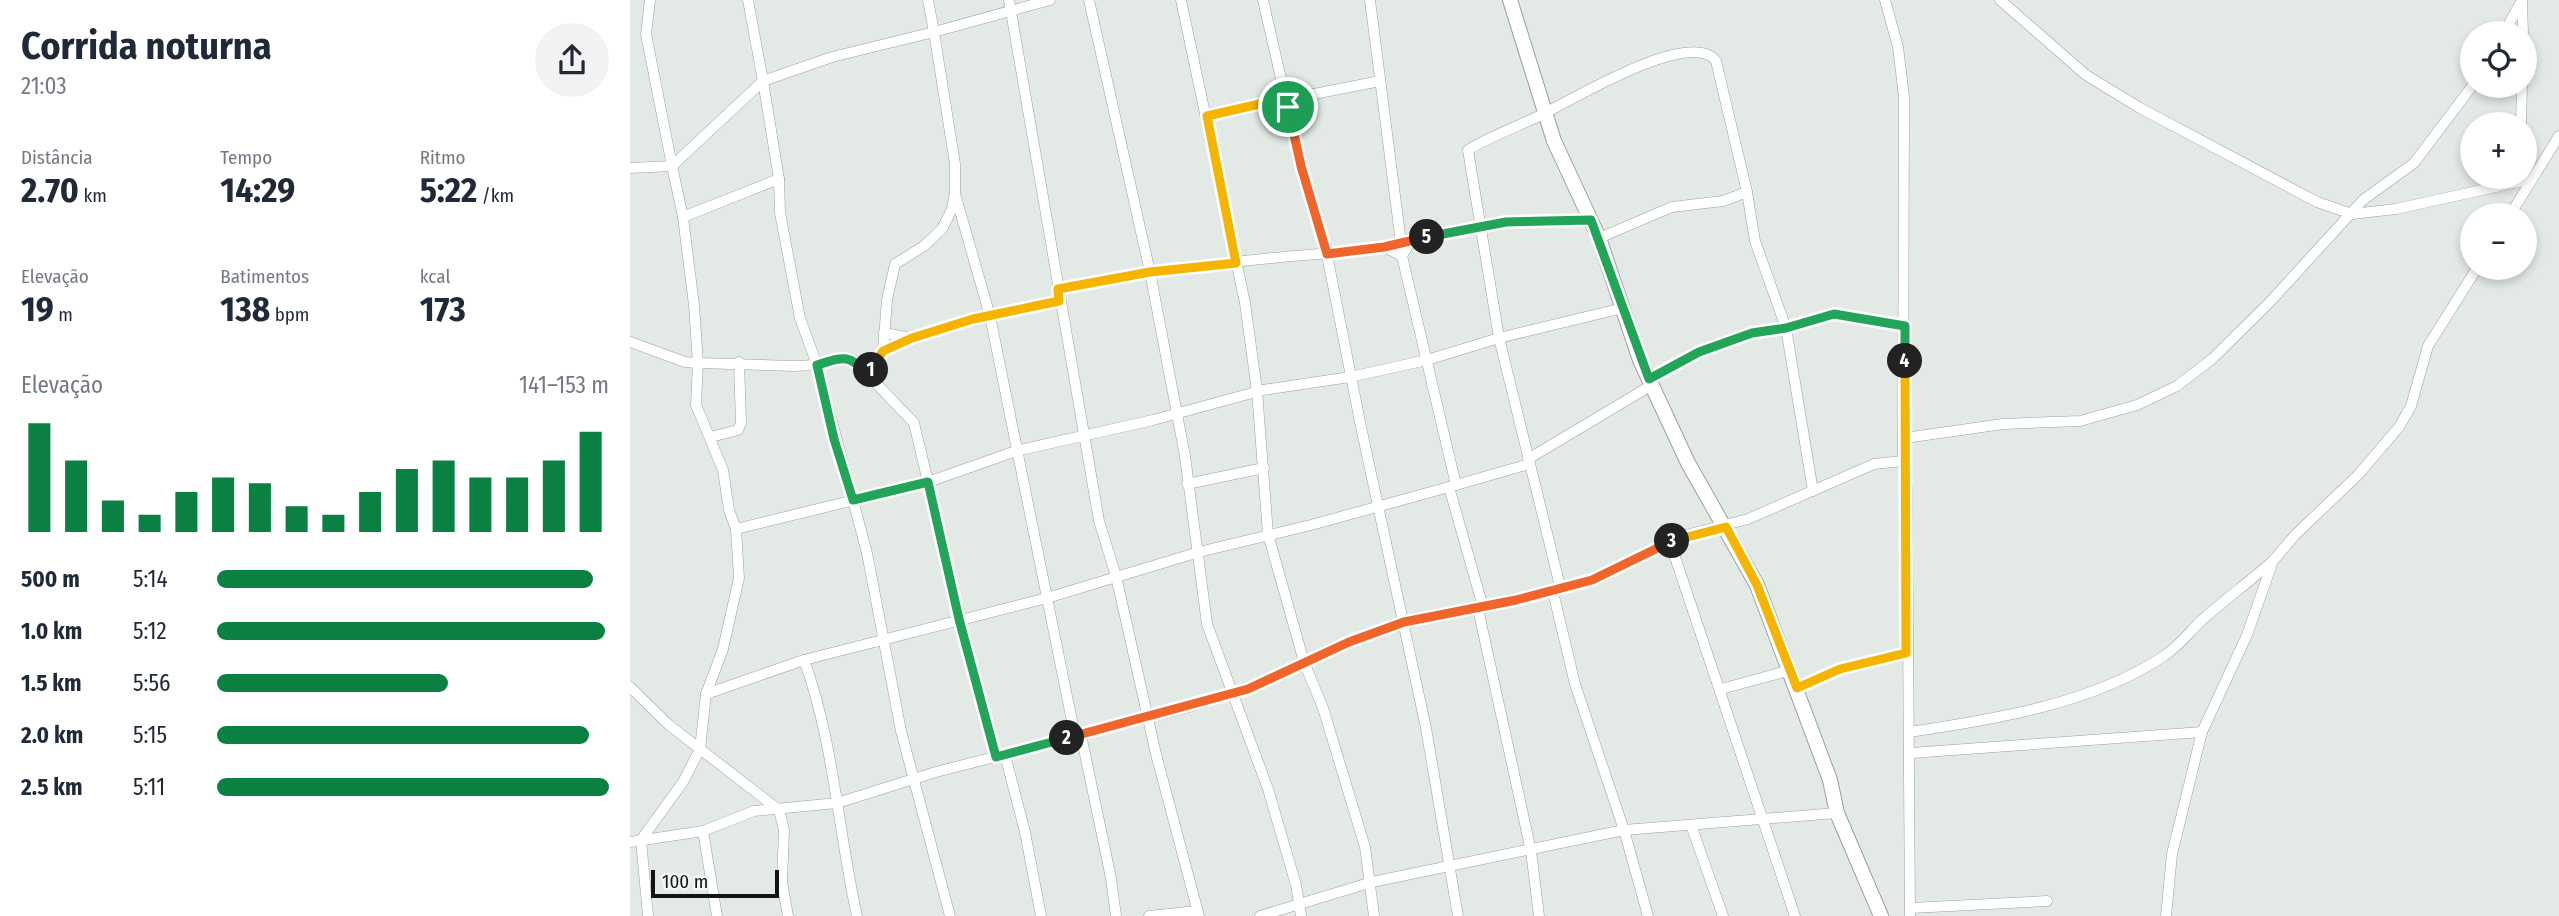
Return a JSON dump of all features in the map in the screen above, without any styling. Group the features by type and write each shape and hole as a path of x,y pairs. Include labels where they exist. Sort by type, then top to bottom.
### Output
{"street":[{"path":"635,842 678,790 700,749 706,694 735,604 739,578 736,529 729,510 723,470 696,405 698,363 683,217 646,34 650,0"},
{"path":"748,0 779,179 780,213 795,293 853,500 914,780 950,916"},
{"path":"868,375 883,351 895,264 924,246 942,229 952,209 955,192 955,164 928,0"},
{"path":"1009,0 1099,521 1116,576 1147,718 1198,913 1149,916"},
{"path":"630,168 672,166 763,81 832,57 1050,0"},
{"path":"1088,0 1150,272 1177,413 1199,552 1207,624 1268,789 1300,911"},
{"path":"1181,0 1236,263 1257,391 1268,534 1304,662 1350,796 1372,882 1374,916"},
{"path":"1263,0 1301,166 1327,254 1350,377 1404,622 1448,845 1458,916"},
{"path":"1370,0 1406,242 1402,256 1481,608 1531,851 1539,916"},
{"path":"1510,0 1545,113 1599,238 1651,382 1688,463 1757,585 1830,779 1837,813 1881,916"},
{"path":"1885,0 1898,47 1904,97 1903,461 1907,488 1906,653 1911,753 1911,912 2047,901"},
{"path":"2000,0 2053,48 2108,88 2193,137 2317,202 2352,214 2396,209 2483,189"},
{"path":"2511,21 2522,1"},
{"path":"2522,1 2523,21"},
{"path":"1648,916 1624,830 1575,684 1529,462 1499,338 1468,150 1545,113 1603,80 1683,52 1704,51 1716,61 1747,192 1755,241 1786,328 1813,491"},
{"path":"1207,116 1380,81"},
{"path":"1905,438 2003,424 2080,421 2160,396 2212,359 2376,189 2421,155 2463,98"},
{"path":"2537,164 2559,135"},
{"path":"683,217 779,179"},
{"path":"955,192 990,316 1047,598 1111,878 1116,916"},
{"path":"1599,238 1672,207 1723,201 1747,192"},
{"path":"1058,289 1150,272 1384,247 1523,220 1591,220"},
{"path":"1384,247 1402,256"},
{"path":"1910,732 1992,720 2083,696 2105,687 2174,648 2202,620 2273,561 2295,535 2358,475 2399,427 2411,406 2428,346 2469,280"},
{"path":"883,351 912,338 990,316 1059,301"},
{"path":"736,529 928,482 1016,451 1257,391 1350,377 1427,360 1499,338 1623,308"},
{"path":"706,694 804,660 1047,598 1199,552 1311,525 1529,462 1699,352 1752,333 1786,328 1834,314 1905,326"},
{"path":"884,333 912,338"},
{"path":"630,342 685,362 698,363 817,365 849,358 856,361 914,423 959,619 1026,832 1041,916"},
{"path":"710,437 738,430 741,423 739,362"},
{"path":"635,842 704,831 754,811 837,803 1000,756 1234,694 1286,674 1304,662 1404,622 1557,591 1613,572 1670,542 1726,527 1874,464 1903,461"},
{"path":"1187,484 1264,468"},
{"path":"1670,542 1795,916"},
{"path":"2166,916 2172,854 2202,732 2247,635 2273,561"},
{"path":"1797,688 1840,669 1906,653"},
{"path":"804,660 816,696 845,860 858,916"},
{"path":"1721,689 1791,670"},
{"path":"630,687 669,725 779,810 784,830 782,882 788,916"},
{"path":"1911,753 2202,732"},
{"path":"1260,916 1300,911 1372,882 1624,830 1837,813"},
{"path":"1691,825 1723,916"},
{"path":"630,830 635,842 648,916"},
{"path":"704,831 718,916"}],"route":[{"path":"1286,98 1288,107 1301,166 1327,254 1384,247 1506,222 1591,220 1649,379 1699,352 1752,333 1786,328 1834,314 1905,326 1903,461 1907,488 1906,653 1840,669 1797,688 1757,585 1726,527 1686,535 1623,567 1561,590 1404,622 1349,642 1304,662 1286,674 1248,689 996,757 959,619 928,482 853,500 834,439 817,365 849,358 856,361 868,375 883,351 912,338 948,329 973,319 1059,301 1058,289 1150,272 1236,263 1207,116 1286,98"}]}
